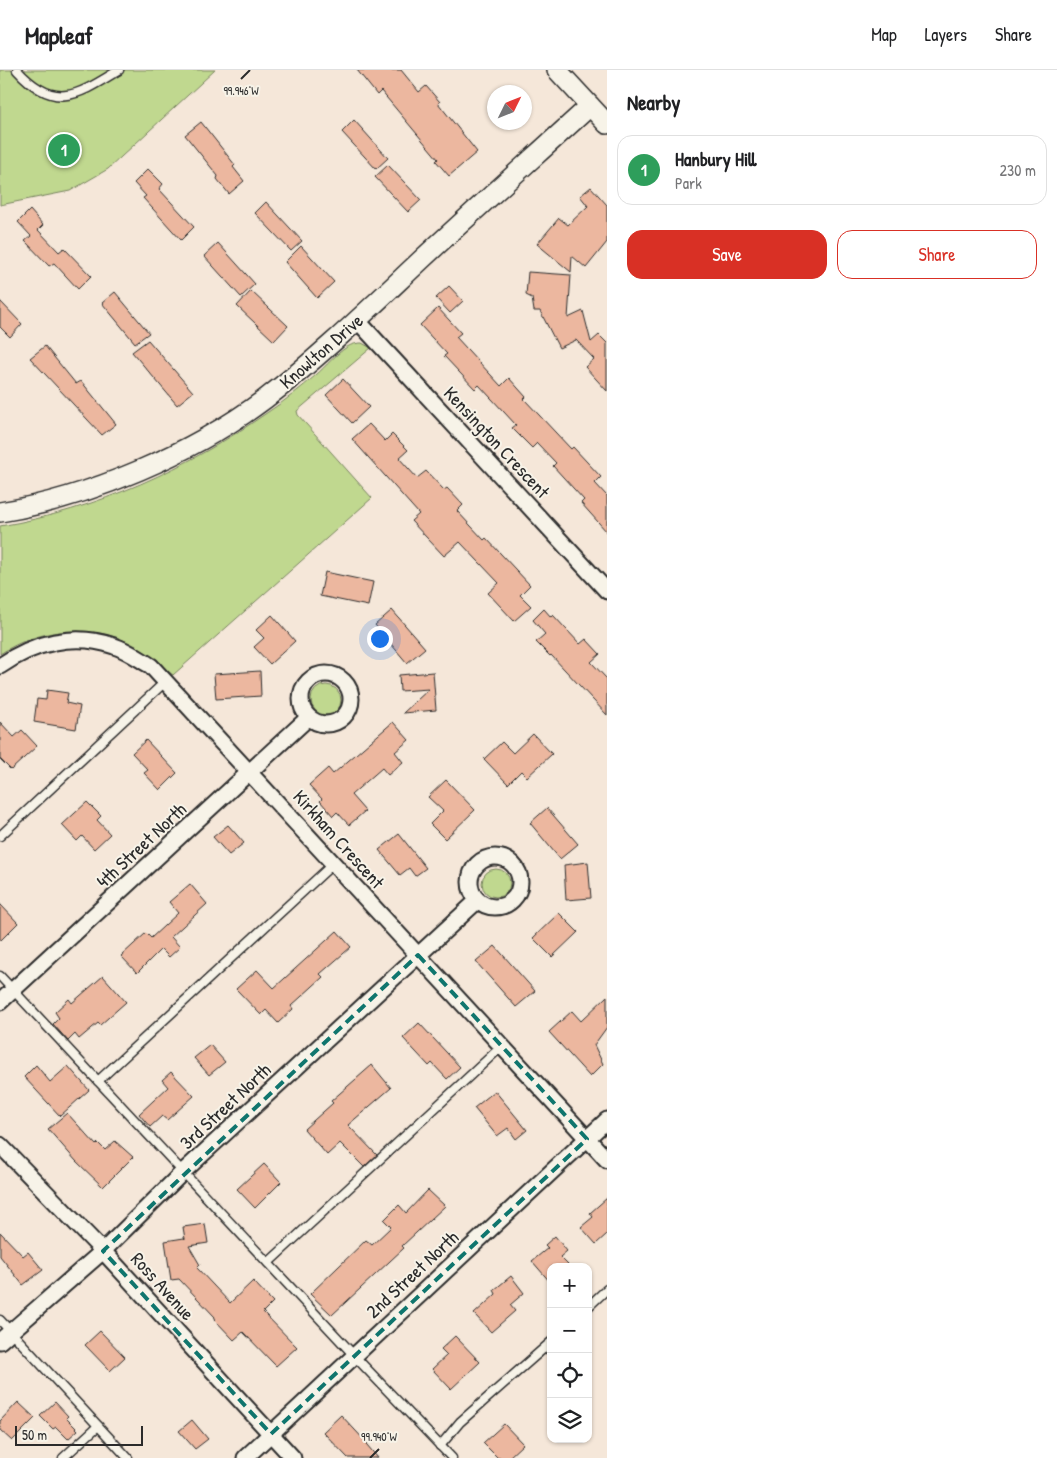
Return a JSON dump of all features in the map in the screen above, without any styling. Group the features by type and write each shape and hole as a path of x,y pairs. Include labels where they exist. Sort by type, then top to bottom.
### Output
{"street":[{"path":"557,70 607,124"},
{"name":"Knowlton Drive","path":"0,512 74,495 114,480 204,438 264,400 357,320 590,106"},
{"name":"Kensington Crescent","path":"357,320 607,591"},
{"name":"Kirkham Crescent","path":"0,666 16,655 36,646 63,640 90,641 114,646 151,666 607,1160"},
{"name":"4th Street North","path":"0,1002 308,718"},
{"name":"3rd Street North","path":"5,1336 103,1251 183,1172 477,901"},
{"name":"2nd Street North","path":"245,1458 607,1120"},
{"name":"Ross Avenue","path":"0,1144 103,1251 293,1458"}],"lane":[{"path":"17,70 29,84 52,96 71,95 90,88 119,70"},
{"path":"0,836 166,681"},
{"path":"98,1081 334,863"},
{"path":"0,976 354,1356 452,1458"},
{"path":"268,1263 502,1046"},
{"path":"592,1303 607,1289"},
{"path":"0,1320 5,1336 98,1426 128,1458"},
{"path":"440,1446 460,1422 547,1346"},
{"path":"63,1458 98,1426"}],"highlighted area":[{"path":"418,955 587,1139 271,1434 103,1251"}],"green space":[{"path":"0,70 215,70 108,169 70,191 0,205"},
{"path":"362,343 371,348 297,411 298,415 372,498 173,675 136,646 103,634 85,631 67,631 32,638 0,654 0,526 36,519 106,498 174,468 206,451 274,408 316,375 347,347"},
{"path":"326,685 337,689 341,700 337,711 326,715 315,711 311,700 315,689"},
{"path":"496,869 506,873 510,883 506,893 496,897 486,893 482,883 486,873"}],"building":[{"path":"357,70 401,70 419,92 426,86 477,152 449,176 436,161 438,159 381,91 377,95"},
{"path":"354,120 388,158 376,169 342,132"},
{"path":"201,122 235,165 233,167 244,181 229,194 217,179 218,176 185,135"},
{"path":"388,165 421,200 408,212 375,177"},
{"path":"148,169 163,184 159,189 194,227 181,240 143,198 146,196 134,183"},
{"path":"591,187 607,205 607,242 586,268 572,256 571,272 537,244 559,218 568,225 588,206 580,196"},
{"path":"266,202 302,241 291,251 255,213"},
{"path":"30,210 43,225 38,230 59,252 64,248 91,276 78,289 54,263 49,266 25,241 31,236 18,222"},
{"path":"218,243 255,284 241,297 204,256"},
{"path":"301,246 334,282 317,298 285,262"},
{"path":"528,272 571,275 568,318 583,311 591,342 599,335 607,343 607,391 585,367 594,359 576,340 559,348 540,311 534,311 532,298 526,295"},
{"path":"449,286 463,301 450,313 436,298"},
{"path":"251,291 288,326 274,341 237,306"},
{"path":"115,292 149,333 135,343 102,303"},
{"path":"0,301 22,324 10,337 0,327"},
{"path":"438,308 461,333 456,337 501,386 509,378 526,397 524,399 571,449 573,447 601,477 595,483 607,496 607,532 581,503 584,500 553,466 556,463 537,443 532,448 512,428 516,425 479,385 475,389 444,356 447,354 420,325"},
{"path":"148,340 193,392 177,405 132,352"},
{"path":"45,346 76,384 81,381 116,424 102,435 30,358"},
{"path":"343,379 369,407 352,423 326,395"},
{"path":"369,424 385,441 392,434 408,450 399,458 417,478 426,471 444,490 447,488 463,505 457,511 484,540 486,538 530,585 520,595 531,606 514,621 488,593 499,583 460,542 444,556 411,521 419,514 352,439"},
{"path":"325,572 373,582 368,606 320,596"},
{"path":"544,609 551,617 553,615 580,644 586,639 600,654 591,662 607,679 607,715 551,655 536,642 545,634 533,620"},
{"path":"392,610 425,648 407,663 375,625"},
{"path":"272,615 295,641 270,664 254,647 264,638 256,630"},
{"path":"260,671 261,696 216,699 214,674"},
{"path":"433,672 436,710 403,713 429,689 400,691 399,675"},
{"path":"47,690 68,693 66,703 80,706 76,729 34,722 37,699 46,700"},
{"path":"0,722 14,737 22,730 37,746 11,770 0,759"},
{"path":"393,722 409,740 395,752 403,762 388,775 382,768 351,795 365,811 349,825 337,812 333,816 320,801 322,799 309,785 328,768 333,774"},
{"path":"533,734 552,754 527,777 521,771 508,784 484,759 502,742 513,753"},
{"path":"146,740 177,773 160,790 144,773 148,770 132,753"},
{"path":"446,780 475,810 445,839 430,824 443,811 428,797"},
{"path":"87,802 101,816 97,820 110,834 94,849 82,836 77,841 62,825"},
{"path":"547,808 578,844 560,859 530,823"},
{"path":"228,825 244,843 229,855 213,837"},
{"path":"399,834 426,868 415,876 409,868 400,875 379,850"},
{"path":"588,862 591,898 566,900 564,865"},
{"path":"190,884 207,904 171,937 180,947 169,957 161,949 137,973 121,956 146,933 151,938 178,913 169,902"},
{"path":"0,904 18,923 0,941"},
{"path":"559,913 578,932 552,957 533,938"},
{"path":"337,931 351,947 320,974 323,977 291,1006 293,1009 278,1023 266,1010 261,1015 236,989 257,970 274,988"},
{"path":"495,946 535,991 516,1007 476,962"},
{"path":"103,976 126,1002 100,1025 98,1023 79,1039 75,1034 68,1041 53,1024 59,1018 55,1012 69,999 72,1003"},
{"path":"607,996 607,1027 594,1045 603,1064 590,1077 549,1032 572,1011 581,1021"},
{"path":"419,1023 460,1067 447,1079 432,1063 429,1066 403,1038"},
{"path":"210,1045 225,1062 209,1075 194,1058"},
{"path":"36,1065 50,1082 68,1066 89,1090 60,1116 24,1077"},
{"path":"372,1065 391,1088 348,1125 377,1155 364,1167 340,1143 327,1155 304,1129 333,1103 331,1101"},
{"path":"171,1072 194,1096 167,1120 162,1116 150,1127 139,1114 168,1087 162,1080"},
{"path":"495,1091 527,1130 516,1139 508,1128 497,1136 474,1108"},
{"path":"67,1113 96,1145 98,1143 105,1150 115,1141 133,1157 103,1187 76,1161 48,1129"},
{"path":"264,1164 281,1182 255,1208 237,1189"},
{"path":"428,1190 445,1206 402,1246 404,1248 332,1315 310,1294 366,1240 372,1245 391,1227 384,1220 399,1205 406,1213"},
{"path":"607,1198 607,1234 596,1244 581,1227 593,1217 590,1213"},
{"path":"205,1224 208,1243 189,1246 200,1265 197,1268 230,1303 253,1281 273,1302 263,1312 297,1347 276,1366 243,1332 234,1340 179,1279 171,1280 165,1241 185,1239 183,1227"},
{"path":"0,1232 23,1256 28,1252 43,1270 23,1285 0,1256"},
{"path":"555,1236 567,1251 560,1257 566,1263 547,1263 547,1278 532,1261 548,1248 545,1245"},
{"path":"511,1276 524,1293 510,1305 515,1311 491,1332 474,1314 496,1294 494,1290"},
{"path":"100,1331 125,1357 110,1371 85,1345"},
{"path":"455,1336 480,1362 451,1389 432,1369 447,1355 441,1349"},
{"path":"18,1402 35,1418 12,1441 0,1430 0,1421"},
{"path":"55,1402 68,1416 66,1418 78,1430 68,1439 56,1427 53,1429 40,1416"},
{"path":"341,1415 368,1444 378,1458 348,1458 323,1432"},
{"path":"192,1420 208,1439 195,1449 179,1431"},
{"path":"504,1424 523,1444 508,1458 498,1458 483,1443"}],"place":[{"name":"Hanbury Hill","path":"64,150"}]}
